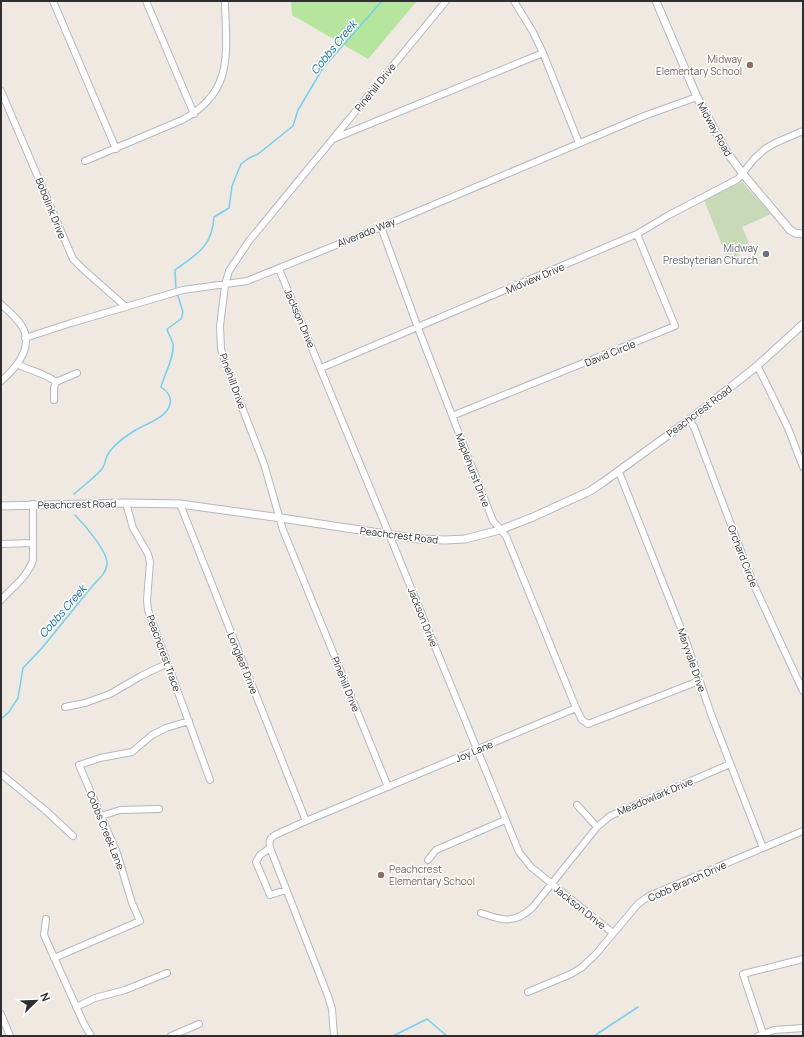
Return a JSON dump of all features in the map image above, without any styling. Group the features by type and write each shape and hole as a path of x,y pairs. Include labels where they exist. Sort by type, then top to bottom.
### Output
{"street":[{"path":"53,1 116,149"},
{"path":"146,1 194,114"},
{"path":"85,161 116,149 194,114 208,102 215,94 225,69 225,1"},
{"name":"Pinehill Drive","path":"388,787 284,530 264,464 226,366 221,349 220,326 225,285 229,272 249,241 446,1"},
{"path":"514,1 533,32 543,53 579,143"},
{"name":"Midway Road","path":"656,1 697,97 726,151 743,174 790,230 795,233 803,234"},
{"path":"332,139 543,53"},
{"name":"Bobolink Drive","path":"1,91 4,103 73,259 126,307"},
{"name":"Alverado Way","path":"25,338 183,290 247,281 279,269 644,116 697,97"},
{"name":"Midview Drive","path":"321,368 638,234 669,215 738,179 754,159 765,149 803,131"},
{"name":"Maplehurst Drive","path":"380,227 493,521 506,536 576,708"},
{"name":"David Circle","path":"452,416 675,326 638,234"},
{"name":"Jackson Drive","path":"279,269 519,852 531,867 613,933"},
{"path":"1,304 19,324 24,332 25,338 24,350 17,364 1,381"},
{"name":"Peachcrest Road","path":"1,506 33,504 180,504 419,539 465,539 500,530 590,491 619,472 689,420 757,366 803,324"},
{"path":"17,364 29,370 44,374 56,382"},
{"path":"757,366 788,428 803,467"},
{"path":"54,400 54,388 56,382 77,373"},
{"name":"Orchard Circle","path":"689,420 694,427 753,582 803,692"},
{"name":"Maryvale Drive","path":"619,472 686,641 699,681 763,848"},
{"name":"Peachcrest Trace","path":"126,503 134,528 148,554 150,562 147,600 148,610 210,780"},
{"path":"1,600 24,576 33,560 33,504"},
{"name":"Longleaf Drive","path":"180,504 306,821"},
{"path":"1,544 33,543"},
{"path":"65,708 110,694 141,676 168,663"},
{"path":"576,708 582,720 588,724 699,681"},
{"name":"Joy Lane","path":"270,848 269,840 275,835 576,708"},
{"name":"Cobbs Creek Lane","path":"54,958 140,921 117,853 79,765 100,758 132,752 152,735 166,728 189,721"},
{"name":"Meadowlark Drive","path":"481,913 502,920 512,920 520,917 533,907 597,827 610,816 730,764"},
{"path":"1,774 45,810 73,836"},
{"path":"577,805 597,827"},
{"path":"101,816 120,810 159,809"},
{"path":"428,860 436,850 505,820"},
{"name":"Cobb Branch Drive","path":"528,992 571,974 581,968 595,955 638,904 649,896 803,831"},
{"path":"286,890 270,895 256,862 260,855 270,848 328,996 332,1009 334,1036"},
{"path":"46,919 44,935 76,1007 91,1036"},
{"path":"803,959 743,974 761,1035 774,1030 803,1028"},
{"path":"76,1007 95,998 125,990 167,973"},
{"path":"1,1014 10,1036"},
{"path":"172,1036 200,1024"}],"green space":[{"path":"291,1 417,1 368,59 292,15"},
{"path":"742,182 771,214 742,227 749,243 746,245 747,248 740,251 741,254 728,260 704,200"}],"waterway":[{"name":"Cobbs Creek","path":"176,290 175,270 202,249 210,236 214,217 229,208 232,186 241,164 258,154 293,126 298,110 323,68 382,1"},
{"name":"Cobbs Creek","path":"74,494 101,470 109,452 119,442 134,431 160,417 168,409 170,404 170,396 161,387 171,360 173,349 173,344 167,329 181,319 183,312 177,293"},
{"name":"Cobbs Creek","path":"1,719 9,712 18,698 23,668 42,648 103,575 106,569 106,558 99,545 75,515"},
{"path":"594,1036 638,1007"},
{"path":"393,1036 427,1019 447,1036"}],"place":[{"name":"Midway Elementary School","path":"750,65"},
{"name":"Midway Presbyterian Church","path":"766,254"},
{"name":"Peachcrest Elementary School","path":"381,875"}]}
